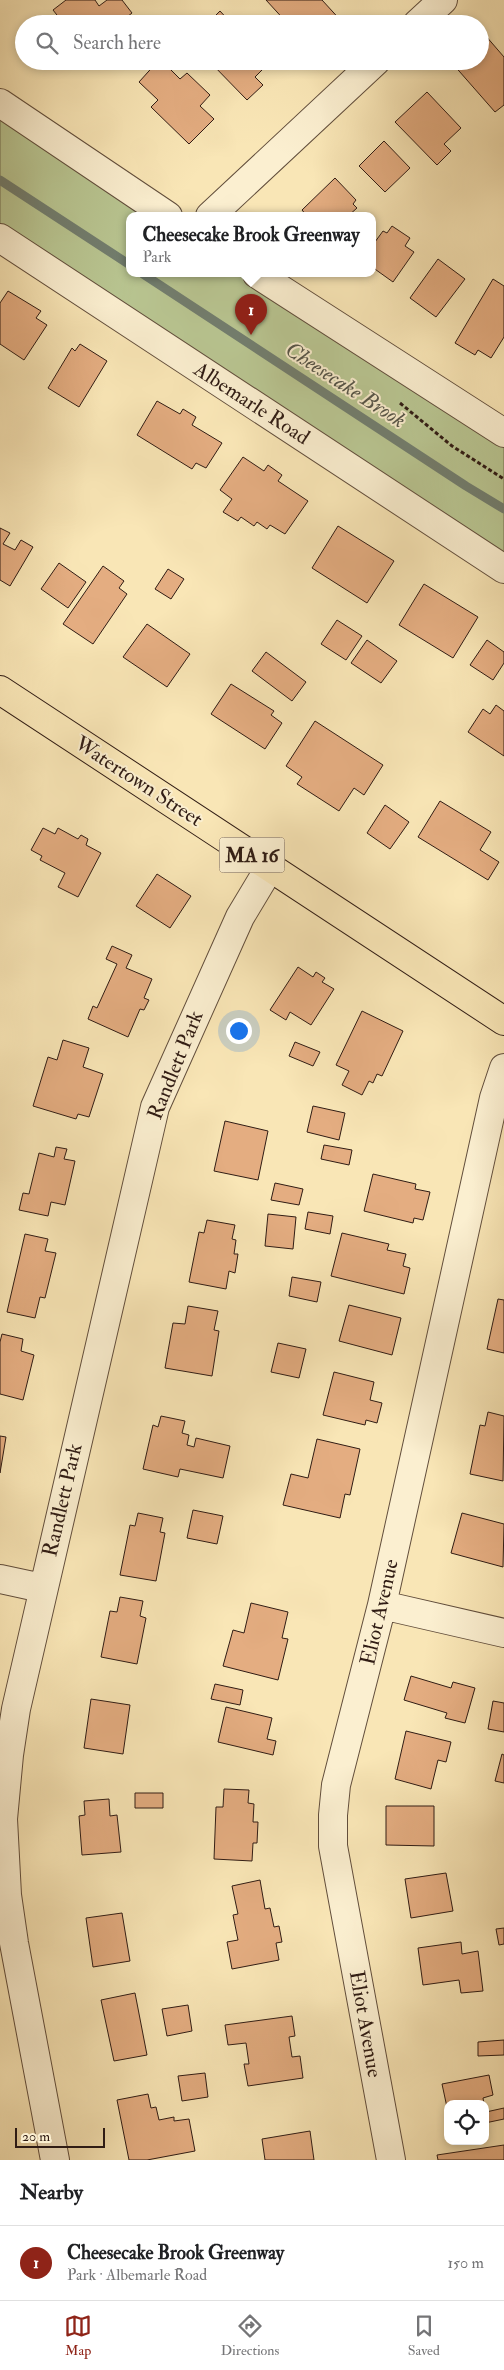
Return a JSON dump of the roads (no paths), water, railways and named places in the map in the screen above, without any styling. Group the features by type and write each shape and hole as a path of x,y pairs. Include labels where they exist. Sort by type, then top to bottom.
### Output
{"main road":[{"name":"Watertown Street","path":"0,690 270,867 501,1013"}],"street":[{"path":"427,15 443,0"},
{"path":"214,212 366,70"},
{"path":"0,103 162,212"},
{"name":"Albemarle Road","path":"0,238 504,569"},
{"path":"262,277 504,432"},
{"name":"Randlett Park","path":"55,2160 14,1943 7,1895 3,1837 6,1777 16,1709 42,1588 155,1107 243,912 270,867"},
{"name":"Eliot Avenue","path":"390,2160 334,1846 332,1830 336,1785 382,1605 496,1092 504,1068"},
{"path":"0,1579 42,1588"},
{"path":"382,1605 504,1633"}],"waterway":[{"name":"Cheesecake Brook","path":"0,180 126,262"},
{"name":"Cheesecake Brook","path":"148,277 504,509"}],"place":[{"name":"Cheesecake Brook Greenway","path":"251,335"}]}
